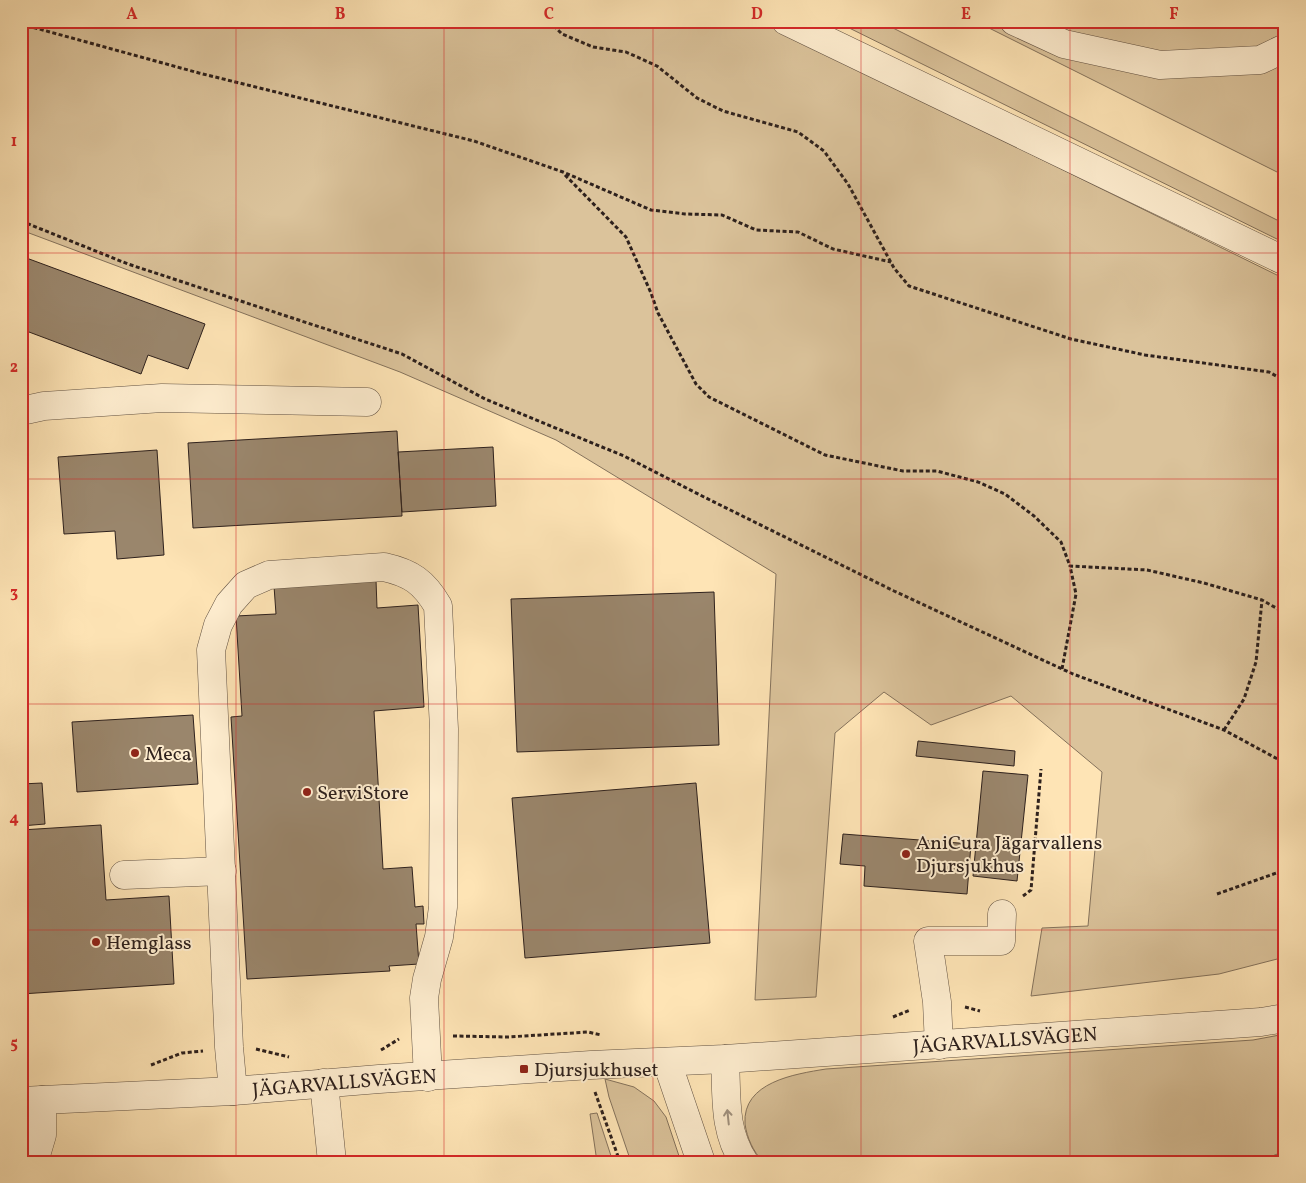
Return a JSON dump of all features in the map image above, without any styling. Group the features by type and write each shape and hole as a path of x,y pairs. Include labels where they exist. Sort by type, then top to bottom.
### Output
{"street":[{"path":"786,21 1285,261"},
{"path":"1014,21 1064,44 1160,65 1260,60 1285,48"},
{"path":"21,411 44,406 162,398 367,402"},
{"path":"233,1091 229,1047 211,650 218,625 229,604 246,585 269,575 384,567 401,571 415,578 429,592 438,606 444,729 442,907 439,937 427,979 424,998 428,1076"},
{"path":"124,875 222,870"},
{"path":"939,1044 937,1002 928,941 1001,941 1002,914"},
{"name":"JÄGARVALLSVÄGEN","path":"32,1101 233,1091 591,1065 725,1059 1261,1022 1285,1018"},
{"path":"725,1059 730,1133 735,1148 744,1162"},
{"path":"667,1062 701,1162"},
{"path":"324,1083 332,1162"},
{"path":"32,1101 42,1135 34,1162"}],"path":[{"path":"549,21 562,34 593,47 626,52 657,66 697,98 723,111 798,132 824,152 848,184 890,262 909,286 1071,339 1145,355 1269,372 1285,381"},
{"path":"21,24 200,73 474,142 563,172 651,210 685,214 722,215 756,230 798,232 834,249 890,262"},
{"path":"563,172 626,237 658,313 696,384 710,397 825,455 903,471 937,471 978,482 1005,494 1034,516 1061,542 1070,566 1076,594 1062,669"},
{"path":"21,221 128,264 402,354 485,399 624,456 894,591 1062,669 1224,730 1285,763"},
{"path":"1070,566 1147,570 1204,582 1262,600 1285,613"},
{"path":"1224,730 1244,699 1256,662 1262,600"},
{"path":"1002,914 1031,890 1041,769"},
{"path":"1217,894 1285,870"},
{"path":"588,1032 593,1084 620,1162"}],"shaded area":[{"path":"21,21 760,21 1285,279 1285,957 1219,974 1031,996 1042,928 1088,926 1102,772 1011,696 931,725 884,692 835,733 816,997 755,1000 776,574 556,440 400,372 21,230"},
{"path":"835,21 879,21 1285,224 1285,243"},
{"path":"975,21 1285,21 1285,176"},
{"path":"1285,1034 1285,1151 1257,1162 763,1162 751,1144 745,1124 746,1110 752,1098 761,1089 786,1078 813,1071 1253,1040"},
{"path":"605,1079 634,1087 654,1101 666,1117 681,1162 631,1162 609,1097"},
{"path":"597,1113 613,1162 597,1162 590,1114"}],"building":[{"path":"21,256 205,324 188,369 148,355 141,374 21,329"},
{"path":"397,431 402,516 193,528 188,443"},
{"path":"493,447 496,506 402,512 398,452"},
{"path":"157,450 164,555 117,559 115,531 64,534 58,457"},
{"name":"ServiStore","path":"376,580 377,608 418,605 424,707 374,711 383,869 412,867 415,907 423,906 424,924 416,924 419,964 389,966 390,971 247,979 231,717 242,716 236,616 276,614 274,586"},
{"path":"714,592 719,745 517,752 511,599"},
{"name":"Meca","path":"193,715 198,784 77,792 72,722"},
{"path":"918,741 1015,751 1014,766 916,756"},
{"name":"AniCura Jägarvallens Djursjukhus","path":"983,771 1028,775 1017,881 973,876"},
{"path":"42,783 45,824 21,826 21,784"},
{"path":"696,783 710,943 525,958 512,798"},
{"name":"Hemglass","path":"101,825 106,900 169,896 174,984 21,994 21,830"},
{"name":"AniCura Jägarvallens Djursjukhus","path":"843,834 971,844 967,894 864,886 865,866 840,864"}],"place":[{"name":"Meca","path":"135,753"},
{"name":"ServiStore","path":"307,792"},
{"name":"AniCura Jägarvallens Djursjukhus","path":"906,854"},
{"name":"Hemglass","path":"96,942"},
{"name":"Djursjukhuset","path":"524,1069"}]}
